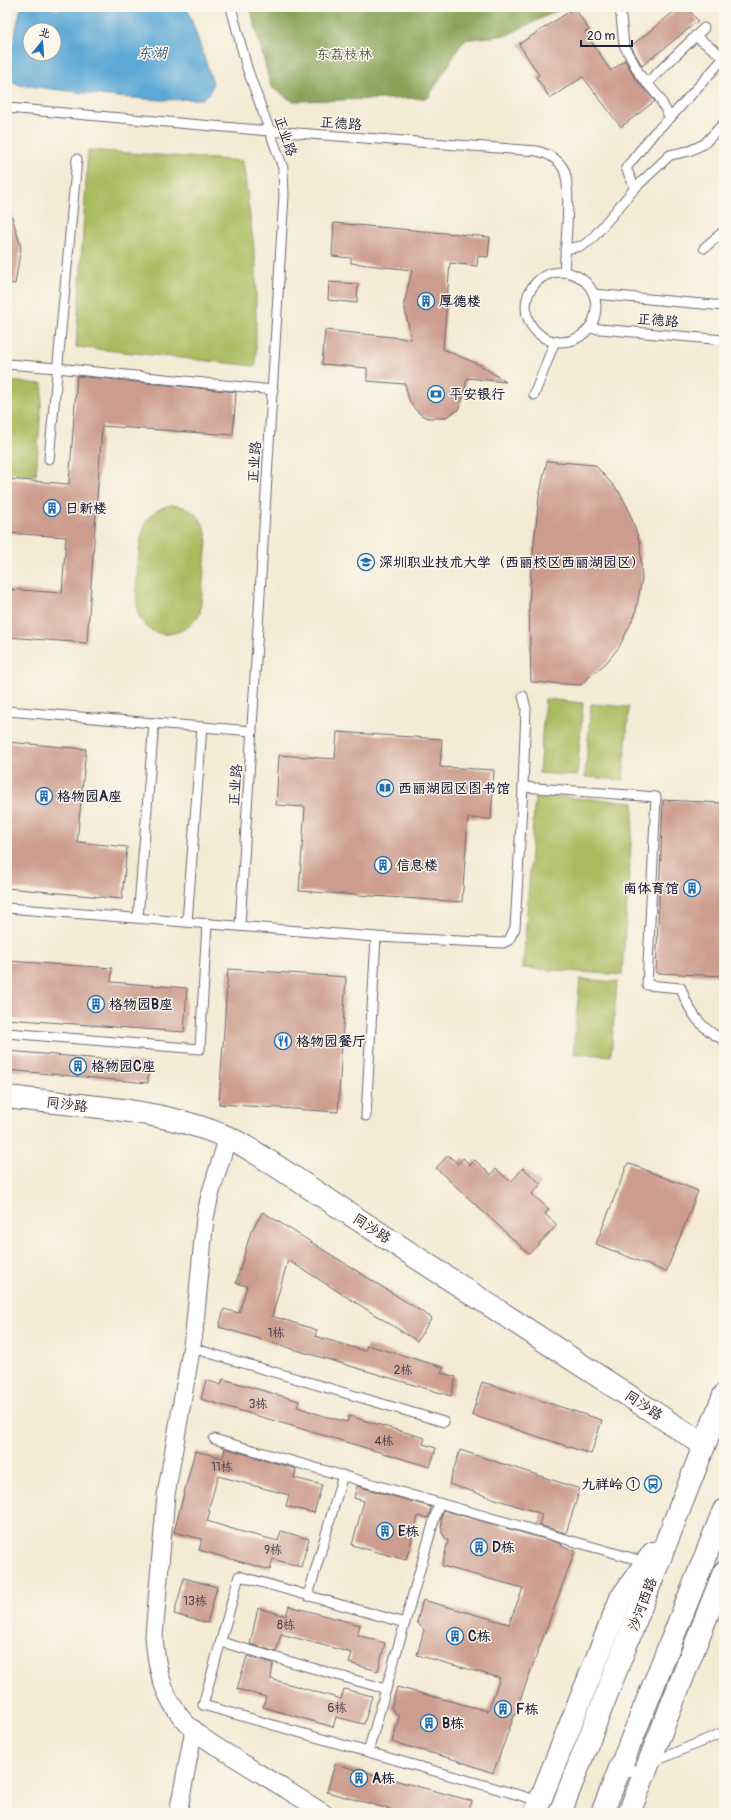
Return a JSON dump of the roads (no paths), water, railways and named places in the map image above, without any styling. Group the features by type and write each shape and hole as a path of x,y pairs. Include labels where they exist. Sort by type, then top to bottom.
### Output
{"main road":[{"name":"同沙路","path":"7,1098 144,1113 174,1120 228,1137 267,1160 704,1444"},
{"name":"沙河西路","path":"560,1813 724,1395"},
{"path":"602,1813 724,1510"},
{"path":"538,1807 621,1598 673,1524"},
{"path":"629,1813 724,1572"}],"street":[{"path":"228,1137 210,1195 205,1218 192,1348 166,1495 154,1636 155,1658 160,1679 169,1699 179,1715 194,1730 229,1754 324,1813"},
{"path":"178,1813 194,1730"}],"lane":[{"name":"正业路","path":"231,7 247,68 283,168 284,195 240,926"},
{"path":"620,7 624,45 640,75 659,97 670,118"},
{"path":"647,83 704,28"},
{"path":"635,188 626,168 654,133 670,118 724,58 695,36"},
{"name":"正德路","path":"7,108 270,131 538,151 549,154 558,161 564,170 568,187 564,272"},
{"path":"565,249 582,246 590,240 635,188 670,155 689,151 704,144 724,123"},
{"path":"49,459 77,159"},
{"path":"704,248 724,232"},
{"path":"564,272 573,274 589,285 594,294 596,311 590,328 574,339 555,342 538,333 532,326 528,317 527,298 531,289 541,279 554,273 564,272"},
{"name":"正德路","path":"594,294 724,306"},
{"name":"正德路","path":"590,328 724,340"},
{"path":"534,395 555,342"},
{"path":"7,364 273,390"},
{"path":"7,908 376,937 503,943 509,940 515,928 526,708 523,696"},
{"path":"7,711 252,731"},
{"path":"138,918 154,723"},
{"path":"187,922 202,727"},
{"path":"523,787 656,797 647,985 681,988 687,1005 698,1020 717,1037 724,1040"},
{"path":"7,1033 200,1049 207,923"},
{"path":"366,1116 376,937"},
{"path":"192,1348 444,1422"},
{"path":"214,1439 646,1562"},
{"path":"308,1596 343,1475"},
{"path":"368,1752 439,1503"},
{"path":"405,1623 239,1576 203,1705 368,1752 538,1807"},
{"path":"221,1642 386,1689"},
{"path":"617,1778 724,1732"}],"water":[{"name":"东湖","path":"21,7 49,7 57,10 71,7 187,7 213,83 210,93 202,99 162,100 117,97 19,85 7,76 7,58 13,43"}],"place":[{"name":"厚德楼","path":"426,301"},
{"name":"平安银行","path":"436,394"},
{"name":"日新楼","path":"52,508"},
{"name":"深圳职业技术大学（西丽校区西丽湖园区）","path":"366,562"},
{"name":"西丽湖园区图书馆","path":"385,788"},
{"name":"格物园A座","path":"44,796"},
{"name":"信息楼","path":"383,865"},
{"name":"南体育馆","path":"692,888"},
{"name":"格物园B座","path":"96,1004"},
{"name":"格物园餐厅","path":"283,1041"},
{"name":"格物园C座","path":"78,1066"},
{"name":"九祥岭 ①","path":"653,1484"},
{"name":"E栋","path":"385,1531"},
{"name":"D栋","path":"479,1547"},
{"name":"C栋","path":"455,1636"},
{"name":"F栋","path":"503,1709"},
{"name":"B栋","path":"429,1723"},
{"name":"A栋","path":"359,1778"}],"park label":[{"name":"东荔枝林","path":"344,54"}]}
